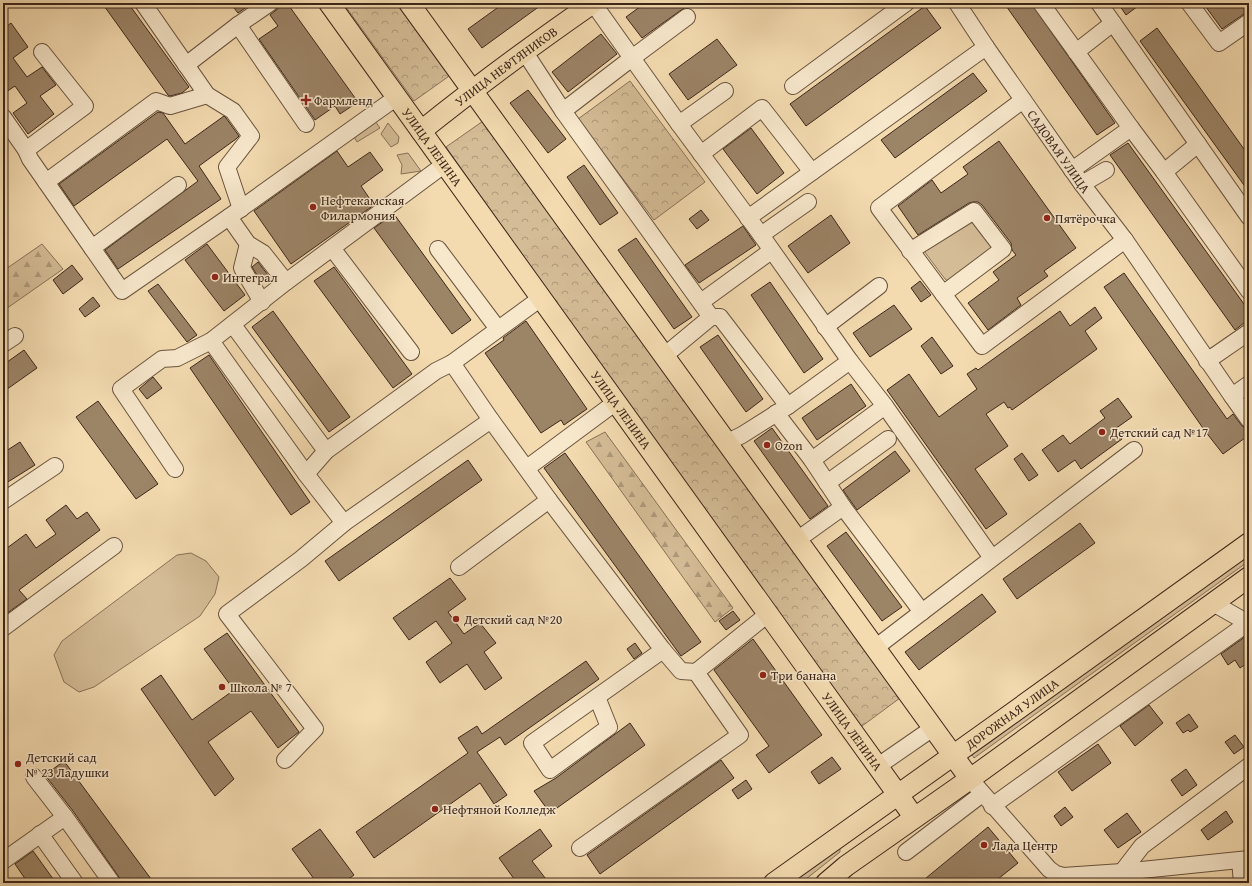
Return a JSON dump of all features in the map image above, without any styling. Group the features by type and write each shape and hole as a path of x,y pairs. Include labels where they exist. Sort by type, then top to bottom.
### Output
{"main road":[{"name":"УЛИЦА ЛЕНИНА","path":"330,3 914,817"},
{"path":"409,3 726,443 981,793"},
{"name":"УЛИЦА НЕФТЯНИКОВ","path":"421,131 472,90 593,3"},
{"name":"ДОРОЖНАЯ УЛИЦА","path":"774,883 1249,543"},
{"path":"826,883 846,866 914,817 981,793 1213,602 1249,577"},
{"path":"835,840 843,841 851,847 852,854 846,866"}],"street":[{"path":"143,3 207,95 233,111 251,136 227,167 235,213 248,244 263,253 286,282"},
{"path":"186,65 238,25 270,3"},
{"path":"593,3 850,361 885,406 992,558"},
{"path":"793,86 906,3"},
{"name":"САДОВАЯ УЛИЦА","path":"957,3 1072,170 1125,240 1249,420"},
{"path":"1041,3 1249,292"},
{"path":"1099,3 1249,217"},
{"path":"1190,3 1218,43 1249,22"},
{"path":"564,111 687,17"},
{"path":"1076,52 1113,23"},
{"path":"238,25 306,124"},
{"path":"748,218 986,47"},
{"path":"26,150 85,106 42,52"},
{"path":"524,52 564,111 711,317"},
{"path":"679,124 725,91"},
{"path":"46,182 156,101 170,106 207,95"},
{"path":"3,117 26,150 30,159 122,290 235,213 397,97"},
{"path":"1023,100 879,208 910,251 982,346 1125,240"},
{"path":"701,154 762,108 812,172"},
{"path":"1072,170 1131,128"},
{"path":"1164,172 1198,144"},
{"path":"175,469 121,389 162,359 177,358 212,341 286,282 445,164"},
{"path":"1082,184 1106,170"},
{"path":"92,248 178,185"},
{"path":"761,235 808,202"},
{"path":"910,251 974,211 1003,249 943,294"},
{"path":"248,244 242,268 262,302"},
{"path":"332,248 411,352"},
{"path":"438,249 498,329"},
{"path":"701,302 771,251"},
{"path":"825,326 879,286"},
{"path":"306,474 326,451 436,371 452,363 541,298"},
{"path":"664,356 711,317 720,317 782,410 812,460 843,507 922,612"},
{"path":"232,325 326,451"},
{"path":"1207,361 1249,332"},
{"path":"212,341 306,474 344,523"},
{"path":"726,443 742,435 782,410 850,361"},
{"path":"452,363 549,500 663,650 681,671 696,672 768,614"},
{"path":"1232,396 1249,384"},
{"path":"527,468 616,402"},
{"path":"812,460 885,406"},
{"path":"285,760 316,729 227,614 301,559 344,523 491,420"},
{"path":"827,483 888,439"},
{"path":"875,648 1134,450"},
{"path":"3,501 55,466"},
{"path":"459,567 549,500"},
{"path":"797,540 843,507"},
{"path":"3,628 114,546"},
{"path":"906,852 981,793 1249,623 1213,602"},
{"path":"597,697 609,728 550,770 532,743 663,650"},
{"path":"580,848 740,735 696,672"},
{"path":"878,766 933,728"},
{"path":"1126,878 1142,846 1249,766"},
{"path":"34,777 65,817 112,883"},
{"path":"981,793 1058,879 1126,878 1244,859 1242,883"},
{"path":"3,862 65,817"},
{"path":"40,834 75,883"}],"green space":[{"path":"343,3 400,3 452,74 414,101"},
{"path":"630,81 705,182 654,220 578,119"},
{"path":"375,121 380,128 357,142 353,135"},
{"path":"483,121 900,698 858,729 446,147"},
{"path":"388,123 399,137 398,143 391,147 381,134"},
{"path":"408,153 421,171 401,174 402,165 397,155"},
{"path":"972,218 996,248 948,281 924,251"},
{"path":"42,244 63,269 3,311 3,271"},
{"path":"605,432 733,608 715,622 586,442"},
{"path":"191,553 206,561 219,577 215,594 200,616 94,687 79,692 64,682 54,655 62,641 177,555"},
{"path":"1249,554 1249,561 974,758 971,753"},
{"path":"837,848 840,849 840,852 801,883 792,883"}],"building":[{"path":"102,3 128,3 189,87 182,93 170,96 168,95"},
{"path":"230,3 252,3 238,13"},
{"path":"287,3 358,102 340,114 335,106 315,120 259,39 278,26 270,15"},
{"path":"504,3 544,3 482,48 468,29"},
{"path":"645,3 691,3 642,38 626,17"},
{"path":"1004,3 1031,3 1115,123 1097,135"},
{"path":"1118,3 1142,3 1126,15"},
{"path":"1203,3 1249,3 1249,12 1222,29"},
{"path":"925,6 941,28 806,126 790,104"},
{"path":"11,23 28,47 13,58 27,77 42,67 56,85 40,96 54,114 28,134 13,113 27,103 15,86 3,94 3,29"},
{"path":"1157,28 1249,156 1249,192 1140,41"},
{"path":"601,34 617,54 568,92 552,72"},
{"path":"717,39 737,65 688,100 669,74"},
{"path":"973,73 987,91 895,158 881,140"},
{"path":"528,90 566,139 548,153 510,103"},
{"path":"158,112 163,113 185,144 224,116 239,136 199,166 221,199 118,269 105,250 198,181 167,139 74,206 59,184"},
{"path":"751,128 784,173 757,194 723,149"},
{"path":"999,141 1076,248 1044,271 1048,276 1017,298 1021,305 988,330 968,303 999,280 993,272 1016,255 1012,250 1011,243 982,205 978,202 969,203 918,235 898,206 932,180 941,193 968,174 963,167"},
{"path":"1128,143 1249,311 1249,319 1235,330 1110,155"},
{"name":"Нефтекамская Филармония","path":"337,151 348,167 370,152 383,170 361,186 374,205 291,264 254,211"},
{"path":"584,165 618,213 600,225 567,177"},
{"path":"701,210 709,220 697,229 689,219"},
{"path":"394,214 471,320 452,334 374,228"},
{"path":"831,215 850,243 808,273 788,246"},
{"path":"743,226 756,245 699,283 685,265"},
{"path":"636,238 692,317 674,329 618,250"},
{"name":"Интеграл","path":"207,244 245,295 224,311 185,260"},
{"path":"258,262 268,275 260,280 252,267"},
{"path":"72,265 83,279 63,294 53,280"},
{"path":"334,267 412,374 393,388 314,281"},
{"path":"1124,273 1227,419 1233,414 1242,426 1249,430 1249,435 1223,454 1205,431 1104,287"},
{"path":"920,281 931,295 921,302 911,288"},
{"path":"770,282 823,359 804,373 751,295"},
{"path":"158,284 197,335 187,342 148,291"},
{"path":"93,297 100,306 85,317 79,309"},
{"path":"894,305 912,329 870,357 853,333"},
{"path":"1095,307 1102,318 1085,331 1097,349 1012,410 1010,407 1008,408 1004,402 986,414 1008,446 975,469 1007,514 986,529 887,390 909,374 939,417 977,389 967,374 976,368 978,370 1060,311 1070,326"},
{"path":"273,311 350,417 329,432 252,327"},
{"path":"526,321 587,409 564,425 561,420 541,433 485,353 504,340 503,338"},
{"path":"718,335 763,399 746,412 700,347"},
{"path":"932,337 953,366 941,374 921,346"},
{"path":"24,350 37,368 3,392 3,365"},
{"path":"209,355 310,502 291,515 190,368"},
{"path":"153,377 162,388 147,399 139,389"},
{"path":"851,384 866,406 817,440 802,418"},
{"name":"Детский сад №17","path":"1118,398 1132,417 1115,429 1122,439 1081,469 1075,460 1058,472 1042,450 1063,435 1070,444 1105,418 1100,411"},
{"path":"98,401 158,484 136,499 76,417"},
{"path":"772,428 828,506 810,519 754,441"},
{"path":"20,442 35,465 3,485 3,453"},
{"path":"895,451 910,471 857,510 843,490"},
{"path":"565,453 701,642 681,656 544,468"},
{"path":"1022,453 1038,475 1029,481 1014,459"},
{"path":"468,460 482,480 339,581 325,561"},
{"path":"66,505 77,519 87,512 100,530 19,590 27,599 3,616 3,551 26,534 36,548 56,534 46,520"},
{"path":"1080,523 1095,543 1017,599 1003,579"},
{"path":"846,532 902,607 882,621 827,546"},
{"path":"450,578 466,599 448,612 464,634 480,623 496,643 484,652 502,678 485,690 467,664 440,683 426,662 452,643 436,621 409,640 393,618"},
{"path":"982,594 996,612 919,670 905,652"},
{"path":"733,611 740,620 726,630 719,621"},
{"path":"227,633 299,732 278,748 251,711 208,742 234,779 215,796 141,689 161,675 192,720 234,690 204,649"},
{"path":"1249,634 1249,662 1240,668 1235,660 1228,665 1221,654"},
{"path":"753,639 822,735 769,773 756,755 769,746 714,670"},
{"path":"635,643 642,653 634,659 627,649"},
{"path":"586,661 599,679 505,745 500,737 477,752 507,795 494,804 480,783 374,858 356,832 468,753 458,738 477,726 482,734"},
{"path":"1149,705 1163,723 1135,746 1120,726"},
{"path":"1189,714 1198,727 1190,732 1188,730 1183,733 1176,723"},
{"path":"630,723 645,745 550,813 534,791 556,778"},
{"path":"1235,735 1244,747 1234,754 1225,742"},
{"path":"1098,744 1111,763 1072,791 1058,772"},
{"path":"832,757 841,769 819,784 811,772"},
{"path":"721,760 734,778 600,874 587,855"},
{"path":"64,761 154,883 123,883 73,811 45,775"},
{"path":"1186,769 1197,785 1182,796 1171,780"},
{"path":"746,780 752,789 738,799 732,790"},
{"path":"1065,807 1073,817 1061,826 1054,816"},
{"path":"1226,811 1233,822 1208,840 1201,830"},
{"path":"1127,813 1141,832 1118,848 1104,830"},
{"name":"Лада Центр","path":"988,827 1018,863 993,883 920,883"},
{"path":"320,829 354,875 343,883 317,883 292,849"},
{"path":"540,829 552,846 532,861 549,883 517,883 499,858"},
{"path":"33,851 56,883 28,883 15,864"}],"place":[{"name":"Фармленд","path":"306,100"},
{"name":"Нефтекамская Филармония","path":"313,207"},
{"name":"Пятёрочка","path":"1047,218"},
{"name":"Интеграл","path":"215,277"},
{"name":"Детский сад №17","path":"1102,432"},
{"name":"Ozon","path":"767,445"},
{"name":"Детский сад №20","path":"456,619"},
{"name":"Три банана","path":"763,675"},
{"name":"Школа № 7","path":"222,687"},
{"name":"Детский сад № 23 Ладушки","path":"18,764"},
{"name":"Нефтяной Колледж","path":"435,809"},
{"name":"Лада Центр","path":"984,845"}]}
